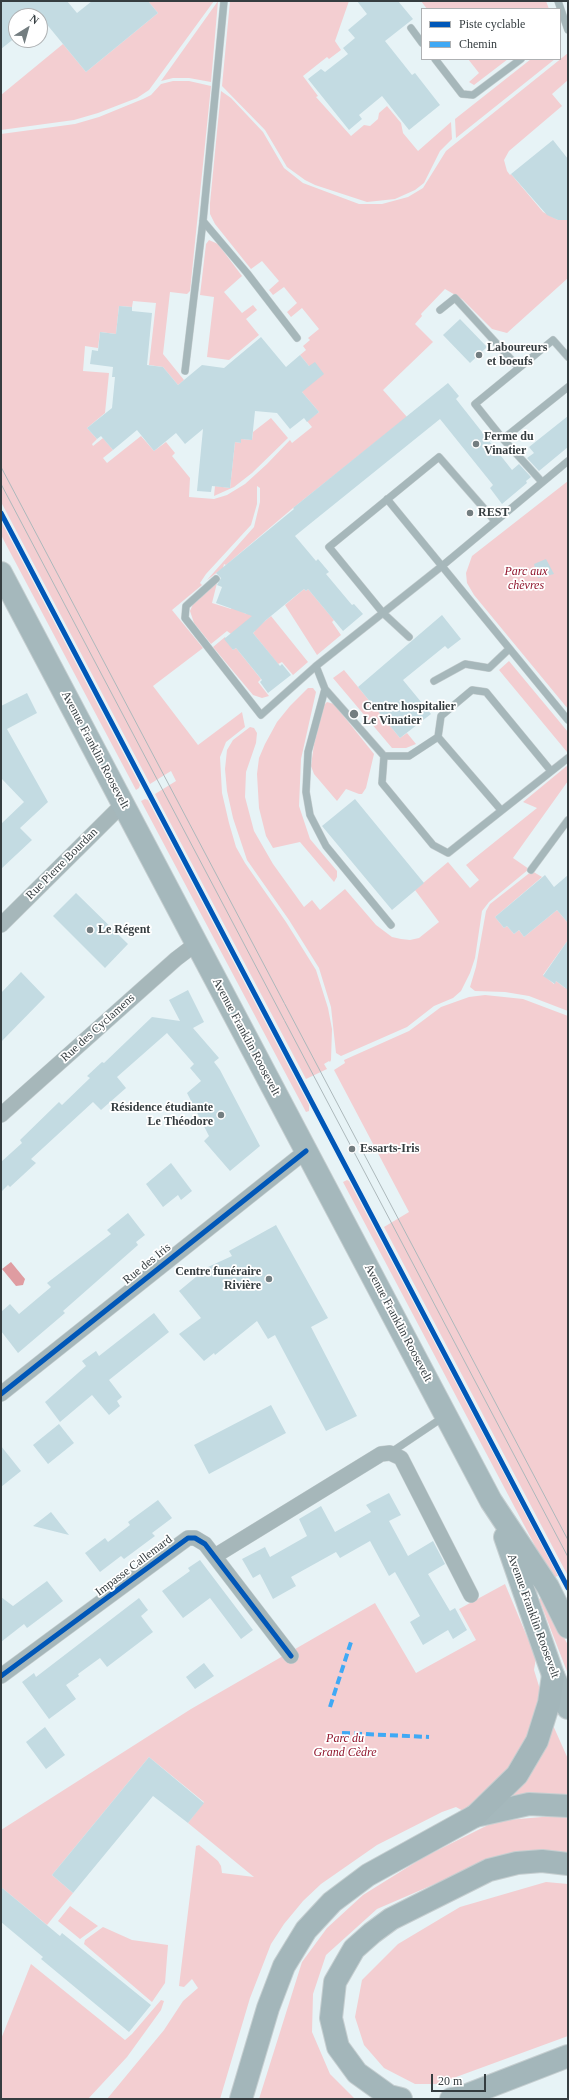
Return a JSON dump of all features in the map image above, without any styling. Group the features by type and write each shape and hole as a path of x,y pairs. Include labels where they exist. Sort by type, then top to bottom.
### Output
{"highway":[{"path":"241,2099 268,2008 284,1966 306,1930 332,1902 368,1875 475,1816 517,1775 537,1741 549,1703 554,1675"},
{"path":"401,2099 389,2096 357,2073 338,2047 331,2018 335,1982 354,1949 391,1919 439,1893 489,1870 516,1863 542,1861 568,1864"},
{"path":"451,2099 462,2097 568,2056"}],"main road":[{"name":"Avenue Franklin Roosevelt","path":"1,573 446,1415 492,1500 548,1587 568,1627"},
{"name":"Avenue Franklin Roosevelt","path":"492,1500 554,1675 568,1708"},
{"path":"475,1816 529,1804 568,1806"}],"street":[{"name":"Rue Pierre Bourdan","path":"1,925 123,804"},
{"name":"Rue des Cyclamens","path":"1,1115 176,959 197,943"},
{"name":"Rue des Iris","path":"1,1394 306,1151"},
{"path":"215,1556 381,1454 390,1453 401,1458 471,1595"},
{"name":"Impasse Callemard","path":"1,1676 188,1538 195,1538 205,1544 291,1656"}],"lane":[{"path":"185,371 203,221 224,1"},
{"path":"558,1 565,10 564,28"},
{"path":"411,28 421,42"},
{"path":"436,60 462,94 473,95 520,60"},
{"path":"203,221 247,273 297,338"},
{"path":"440,310 455,298 519,368"},
{"path":"542,482 503,439 475,404 553,340 568,357"},
{"path":"503,439 568,387"},
{"path":"409,637 383,613 329,547 439,457 495,521"},
{"path":"216,579 186,606 185,618 261,715 316,666 442,566 568,461"},
{"path":"387,499 568,720"},
{"path":"434,681 465,664 489,668 509,649"},
{"path":"316,666 325,689 384,756 382,784 433,845 448,853 568,758"},
{"path":"325,689 308,752 306,792 310,815 326,846 391,925"},
{"path":"384,756 409,756 438,737 441,716 472,690 486,692 551,771"},
{"path":"438,737 501,810"},
{"path":"530,870 568,820"},
{"path":"390,1453 446,1415"}],"green space":[{"path":"148,1 214,1 149,90 137,98 98,113 74,120 1,130 1,95 63,44 86,72 158,13"},
{"path":"218,1 211,82 189,78 173,78 161,81"},
{"path":"230,1 349,1 335,41 341,50 329,59 327,57 303,76 318,96 316,97 351,136 364,125 370,126 378,119 379,113 387,106 401,123 403,133 418,151 451,122 452,139 440,151 424,183 415,190 395,199 367,202 315,185 305,180 287,167 265,130 222,86"},
{"path":"421,1 546,1 549,8 426,8"},
{"path":"568,53 568,80 552,94 562,106 509,151 504,160 507,171 510,175 511,174 543,212 558,220 568,219 568,278 507,333 492,329 462,299 445,289 421,314 422,316 415,324 433,342 383,390 407,417 293,508 226,565 224,564 223,568 207,580 254,527 260,502 260,488 257,486 257,504 251,525 206,574 200,583 202,585 172,610 203,648 153,686 198,745 242,712 245,727 226,742 220,757 222,793 229,823 236,847 245,863 286,922 316,970 328,1008 332,1029 331,1060 330,1062 329,1061 324,1064 327,1069 306,1079 155,794 176,781 171,771 150,784 1,502 1,134 75,124 99,117 143,99 151,95 161,84 173,81 189,81 211,86 190,291 187,294 170,292 163,354 184,380 178,385 163,367 149,365 156,303 133,301 132,307 119,306 116,334 100,332 98,348 85,346 83,371 109,373 105,413 87,428 97,439 92,444 93,446 103,438 113,450 103,458 107,463 141,436 154,451 166,442 175,453 172,456 190,478 189,497 214,499 227,495 245,484 290,440 292,443 312,427 307,421 319,412 302,392 309,366 300,355 306,350 303,346 310,340 308,338 319,329 302,308 291,317 287,312 297,303 284,287 273,295 269,290 279,281 262,261 251,269 215,224 210,214 221,91 231,98 263,132 284,168 303,183 359,204 382,204 408,197 423,188 446,151"},
{"path":"469,60 507,60 474,85 469,82 479,73"},
{"path":"530,60 554,60 456,138 455,119"},
{"path":"209,240 218,244 242,276 224,292 242,313 253,305 257,310 246,319 259,335 229,360 207,357 214,297 200,295 206,244"},
{"path":"271,418 288,438 252,473 234,487 214,496 215,486 230,488 235,442 241,443 241,439 252,440 253,432"},
{"name":"Parc aux chèvres","path":"568,481 568,709 474,595 467,583 466,573 472,556"},
{"path":"1,521 140,785 136,790 1,535"},
{"path":"217,583 212,603 231,609 232,606 246,614 248,612 256,617 231,634 227,631 211,644 194,623 190,611 193,604"},
{"path":"304,589 306,591 308,589 334,620 332,622 341,635 317,655 285,605"},
{"path":"271,616 308,662 293,675 282,662 278,664 253,633 255,631 254,630"},
{"path":"225,637 233,650 236,648 261,679 258,682 269,696 262,698 253,695 213,647"},
{"path":"509,661 568,732 567,752 499,670"},
{"path":"344,670 400,738 407,733 416,744 406,748 392,748 333,678"},
{"path":"308,688 313,688 316,692 301,759 299,806 310,839 337,871 337,877 334,882 300,842 273,848 266,836 259,808 257,774 259,758 277,722"},
{"path":"327,702 334,704 374,754 366,788 362,794 346,789 337,801 314,774 311,766 314,744 324,705"},
{"path":"250,727 254,728 257,733 256,743 246,772 245,797 254,831 273,864 304,907 312,900 320,910 345,889 376,925 392,937 401,939 410,940 419,938 439,922 415,890 448,862 470,888 479,880 466,865 537,808 523,802 568,765 568,781 513,858 529,869 489,902 482,911 475,958 470,973 461,991 453,998 434,1006 407,1027 341,1056 336,1053 331,1007 319,968 289,920 247,860 233,818 227,791 225,769 227,750 233,740"},
{"path":"145,799 148,800 309,1105 309,1111 306,1112 141,801"},
{"path":"532,871 542,877 495,917 504,928 507,926 514,934 519,930 524,937 557,910 568,923 568,940 543,975 554,984 556,981 565,988 568,985 568,1011 529,996 505,992 475,991 470,987 476,967 486,911 490,904"},
{"path":"485,995 523,999 568,1016 568,1576 384,1227 409,1212 334,1070 345,1063 344,1060 409,1031 441,1007 469,997"},
{"path":"347,1180 349,1181 558,1576 552,1578 343,1182"},
{"name":"Parc du Grand Cèdre","path":"505,1584 536,1658 534,1670 542,1696 533,1734 493,1791 463,1811 456,1807 442,1812 377,1845 321,1884 303,1901 284,1924 271,1944 250,1998 220,2099 107,2099 164,2030 183,2001 198,1988 192,1979 184,1987 179,1986 196,1846 199,1845 218,1861 221,1866 222,1873 254,1877 188,1823 204,1802 149,1757 52,1875 73,1893 47,1925 1,1887 1,1830 191,1709 375,1603 416,1673 476,1640 459,1609"},
{"path":"542,1597 568,1645 568,1674 539,1599"},
{"path":"552,1723 568,1759 568,1796 552,1794 514,1797 512,1792"},
{"path":"565,1815 568,1816 568,1853 546,1850 514,1853 451,1877 377,1909 326,1955 313,1994 312,2032 330,2074 355,2099 259,2099 302,1962 327,1928 363,1895 424,1857 496,1821"},
{"path":"546,1882 568,1884 568,2036 437,2084 415,2084 384,2068 364,2045 355,2017 362,1980 398,1944 460,1907"},
{"path":"70,1906 98,1926 80,1939 58,1921"},
{"path":"103,1927 132,1940 168,1945 165,1983 152,2002 84,1944 85,1940"},
{"path":"31,1964 125,2040 161,2000 164,2001 161,2010 127,2057 88,2099 1,2099 1,2039"}],"shaded area":[{"path":"11,1262 25,1279 23,1285 16,1286 2,1269"}],"building":[{"path":"1,1 67,1 77,13 92,1 148,1 158,13 86,72 48,26 48,8 8,8 8,43 1,49"},
{"path":"357,1 398,1 413,19 385,41 412,75 415,73 440,105 409,130 382,96 359,115 362,119 349,130 308,79 321,69 325,72 348,54 343,48 355,38 348,30 367,14"},
{"path":"553,140 568,159 568,220 558,220 547,215 511,174"},
{"path":"119,306 132,307 132,311 152,313 147,365 163,367 178,385 202,365 224,368 261,337 286,367 300,355 309,366 315,362 324,374 302,392 319,412 307,422 304,418 290,429 277,413 255,411 252,440 241,439 241,443 235,442 230,488 212,486 211,492 197,491 203,429 185,444 176,433 154,451 137,430 113,450 101,436 97,439 87,428 112,408 115,377 112,377 113,367 90,364 92,350 98,351 100,332 116,334"},
{"path":"460,319 487,347 470,363 443,335"},
{"path":"448,383 459,396 456,399 512,470 519,464 531,477 526,481 527,483 502,504 490,488 493,485 440,419 295,536 316,561 318,559 329,572 326,574 352,605 354,604 363,614 343,631 308,589 306,591 304,589 266,620 253,633 280,666 282,664 291,675 268,693 260,682 262,680 236,648 233,650 224,639 252,616 216,603 222,587 217,585 221,578 216,573 294,509 293,508"},
{"path":"568,416 568,447 539,471 527,458 534,453 529,447"},
{"path":"546,559 554,574 538,578 534,564"},
{"path":"442,615 461,639 448,649 445,646 403,680 431,714 400,738 358,687"},
{"path":"27,693 37,713 7,729 48,802 20,828 32,840 1,869 1,824 24,802 1,778 1,706"},
{"path":"355,799 424,883 392,910 322,826"},
{"path":"545,875 554,887 568,875 568,923 557,910 524,937 519,930 514,934 507,926 504,928 495,917"},
{"name":"Le Régent","path":"76,893 128,944 105,968 53,916"},
{"path":"568,940 568,990 556,981 555,984 543,976"},
{"path":"21,972 45,997 1,1042 1,993"},
{"path":"188,990 204,1022 193,1028 219,1058 214,1062 220,1070 260,1146 230,1171 204,1141 209,1136 187,1093 201,1081 190,1068 194,1064 167,1033 117,1077 126,1088 101,1110 93,1102 31,1159 36,1163 10,1187 8,1185 1,1192 1,1162 22,1143 20,1140 59,1102 62,1105 90,1078 87,1076 102,1062 104,1063 152,1017 180,1021 169,1000"},
{"path":"171,1163 192,1191 181,1200 178,1195 163,1207 146,1184"},
{"path":"128,1213 145,1235 136,1242 138,1245 63,1311 65,1313 18,1353 1,1331 1,1312 10,1304 19,1314 51,1287 47,1283 111,1234 107,1230"},
{"path":"276,1225 328,1318 311,1327 357,1416 326,1431 275,1335 268,1339 257,1321 215,1355 214,1353 204,1361 179,1334 201,1318 179,1291 208,1267 232,1256 229,1251"},
{"path":"154,1313 169,1332 109,1380 122,1397 117,1401 120,1406 109,1415 92,1395 60,1422 45,1402 86,1366 82,1361 96,1351 99,1356"},
{"path":"271,1405 286,1433 209,1474 194,1445"},
{"path":"59,1424 74,1443 48,1464 33,1445"},
{"path":"1,1446 21,1471 1,1487"},
{"path":"389,1493 401,1515 389,1521 408,1556 433,1541 445,1564 428,1574 450,1611 455,1608 467,1630 453,1639 448,1630 423,1645 410,1622 420,1616 395,1572 389,1576 370,1541 340,1558 336,1552 291,1577 296,1586 273,1599 260,1574 253,1578 242,1559 265,1547 270,1557 307,1536 299,1519 321,1506 335,1532 371,1512 366,1505"},
{"path":"158,1500 172,1518 152,1533 155,1536 124,1559 121,1556 100,1572 85,1553 105,1538 108,1542 130,1525 128,1522"},
{"path":"51,1512 69,1535 33,1526"},
{"path":"200,1560 253,1630 241,1639 210,1598 183,1618 162,1591 190,1571 188,1568"},
{"path":"47,1581 63,1601 27,1628 24,1624 1,1642 1,1597 13,1606"},
{"path":"139,1598 148,1610 141,1616 153,1632 107,1667 100,1658 78,1674 79,1676 66,1685 76,1699 49,1719 22,1682 34,1673 36,1677"},
{"path":"204,1663 214,1676 195,1689 186,1677"},
{"path":"45,1727 65,1755 46,1769 26,1742"},
{"path":"149,1757 204,1803 188,1823 153,1796 73,1893 52,1875"},
{"path":"1,1887 60,1936 62,1933 151,2005 129,2032 41,1959 43,1957 1,1922"}],"tram line":[{"path":"1,467 568,1540"},
{"path":"1,484 568,1557"}],"marked path":[{"path":"330,1707 351,1642"},
{"path":"342,1733 429,1737"}],"cycle path":[{"path":"1,513 568,1588"},
{"path":"1,1394 306,1151"},
{"path":"1,1676 188,1538 195,1538 205,1544 291,1656"}],"place":[{"name":"Laboureurs et boeufs","path":"479,355"},
{"name":"Ferme du Vinatier","path":"476,444"},
{"name":"REST","path":"470,513"},
{"name":"Centre hospitalier Le Vinatier","path":"354,714"},
{"name":"Le Régent","path":"90,930"},
{"name":"Résidence étudiante Le Théodore","path":"221,1115"},
{"name":"Essarts-Iris","path":"352,1149"},
{"name":"Centre funéraire Rivière","path":"269,1279"}]}
